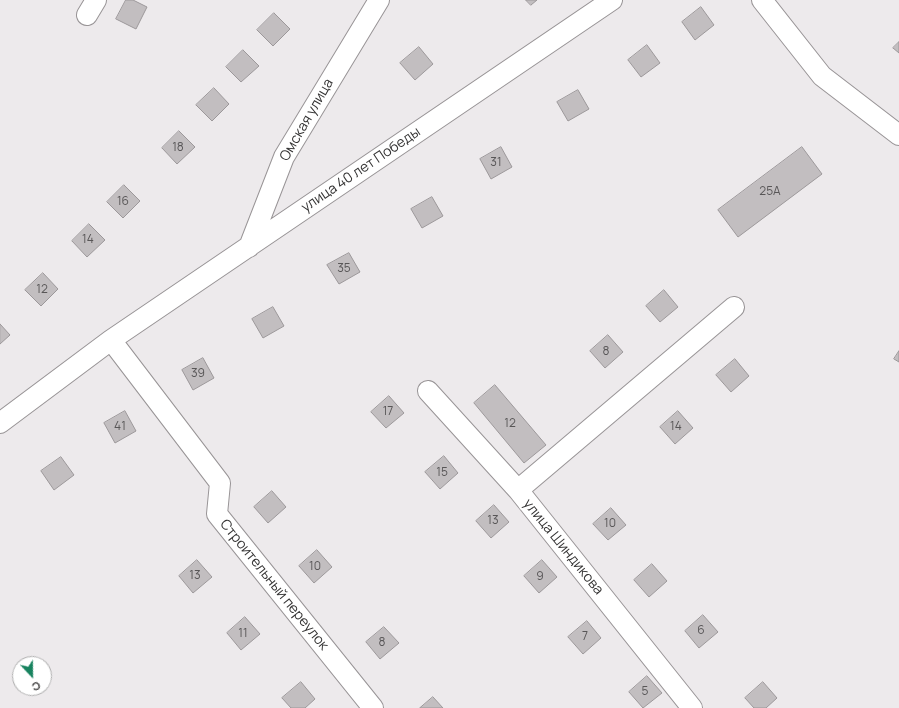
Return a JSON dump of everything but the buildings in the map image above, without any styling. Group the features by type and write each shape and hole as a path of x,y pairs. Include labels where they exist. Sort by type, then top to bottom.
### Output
{"street":[{"name":"Омская улица","path":"248,247 284,157 379,0"},
{"name":"улица 40 лет Победы","path":"0,423 110,340 612,0"},
{"path":"762,0 822,76 899,135"},
{"path":"518,490 734,307"},
{"name":"Строительный переулок","path":"110,340 220,484 217,514 373,708"},
{"name":"улица Шиндикова","path":"428,391 518,490 692,708"}]}
